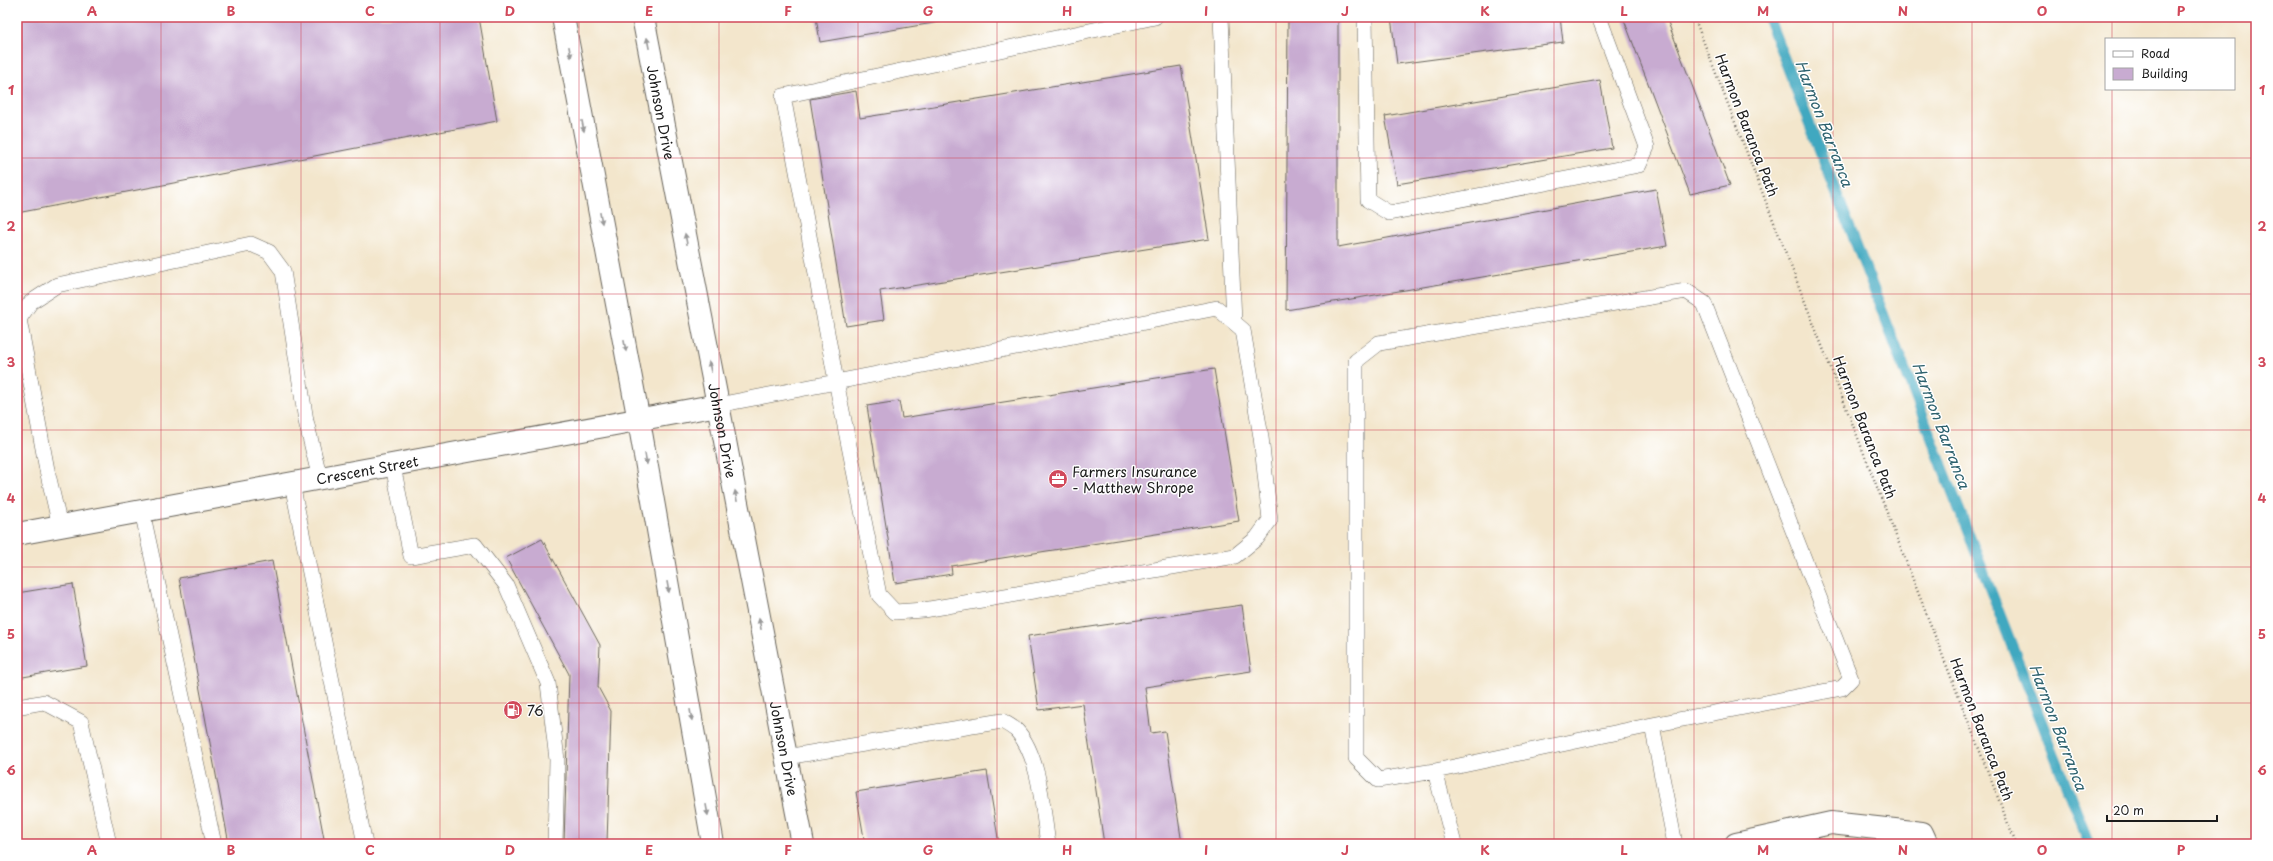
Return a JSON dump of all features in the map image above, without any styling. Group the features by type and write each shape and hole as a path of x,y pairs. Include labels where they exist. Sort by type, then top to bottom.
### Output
{"main road":[{"path":"563,17 639,421 713,844"},
{"name":"Johnson Drive","path":"643,17 803,844"},
{"name":"Crescent Street","path":"17,534 639,421 718,405"},
{"path":"1736,844 1831,823 1925,838"}],"lane":[{"path":"718,405 836,381 1218,308 1243,330 1261,437 1270,520 1257,538 1235,556 924,610 895,612 879,594 836,381 782,96 1155,17"},
{"path":"1221,17 1234,322"},
{"path":"1365,17 1368,200 1389,213 1639,165 1647,147 1599,17"},
{"path":"60,526 47,470 19,319 31,302 57,285 251,244 269,252 283,271 306,421 320,479"},
{"path":"1686,291 1704,303 1851,679 1842,688 1652,725 1435,770 1378,780 1356,758 1356,361 1379,343 1686,291"},
{"path":"393,466 411,556 475,545 506,585 548,683 557,760 555,844"},
{"path":"292,484 365,844"},
{"path":"142,511 214,844"},
{"path":"17,707 44,702 81,722 109,844"},
{"path":"786,756 1002,721 1017,732 1028,751 1037,777 1048,844"},
{"path":"1652,725 1675,844"},
{"path":"1435,770 1454,844"}],"path":[{"name":"Harmon Baranca Path","path":"1694,17 2016,844"}],"building":[{"path":"17,17 479,17 497,121 17,213"},
{"path":"816,17 963,17 963,18 820,42"},
{"path":"1288,17 1338,17 1338,247 1656,189 1667,246 1286,310"},
{"path":"1391,17 1560,17 1563,42 1397,64"},
{"path":"1623,17 1666,17 1730,185 1690,194"},
{"path":"1181,66 1209,239 880,291 884,320 846,326 810,99 856,91 860,118"},
{"path":"1600,80 1612,148 1397,184 1385,116"},
{"path":"1214,369 1239,521 951,566 952,574 895,583 867,406 899,401 902,418"},
{"path":"542,539 600,645 598,687 611,711 607,844 564,844 569,674 506,558"},
{"path":"272,561 325,844 229,844 179,578"},
{"path":"73,584 87,666 17,678 17,593"},
{"path":"1242,605 1251,671 1145,687 1151,733 1165,731 1182,844 1104,844 1083,704 1039,710 1028,636"},
{"path":"987,771 999,844 865,844 856,792"}],"waterway":[{"name":"Harmon Barranca","path":"1768,17 2089,844"}],"place":[{"name":"Farmers Insurance - Matthew Shrope","path":"1058,479"},
{"name":"76","path":"513,710"}]}
